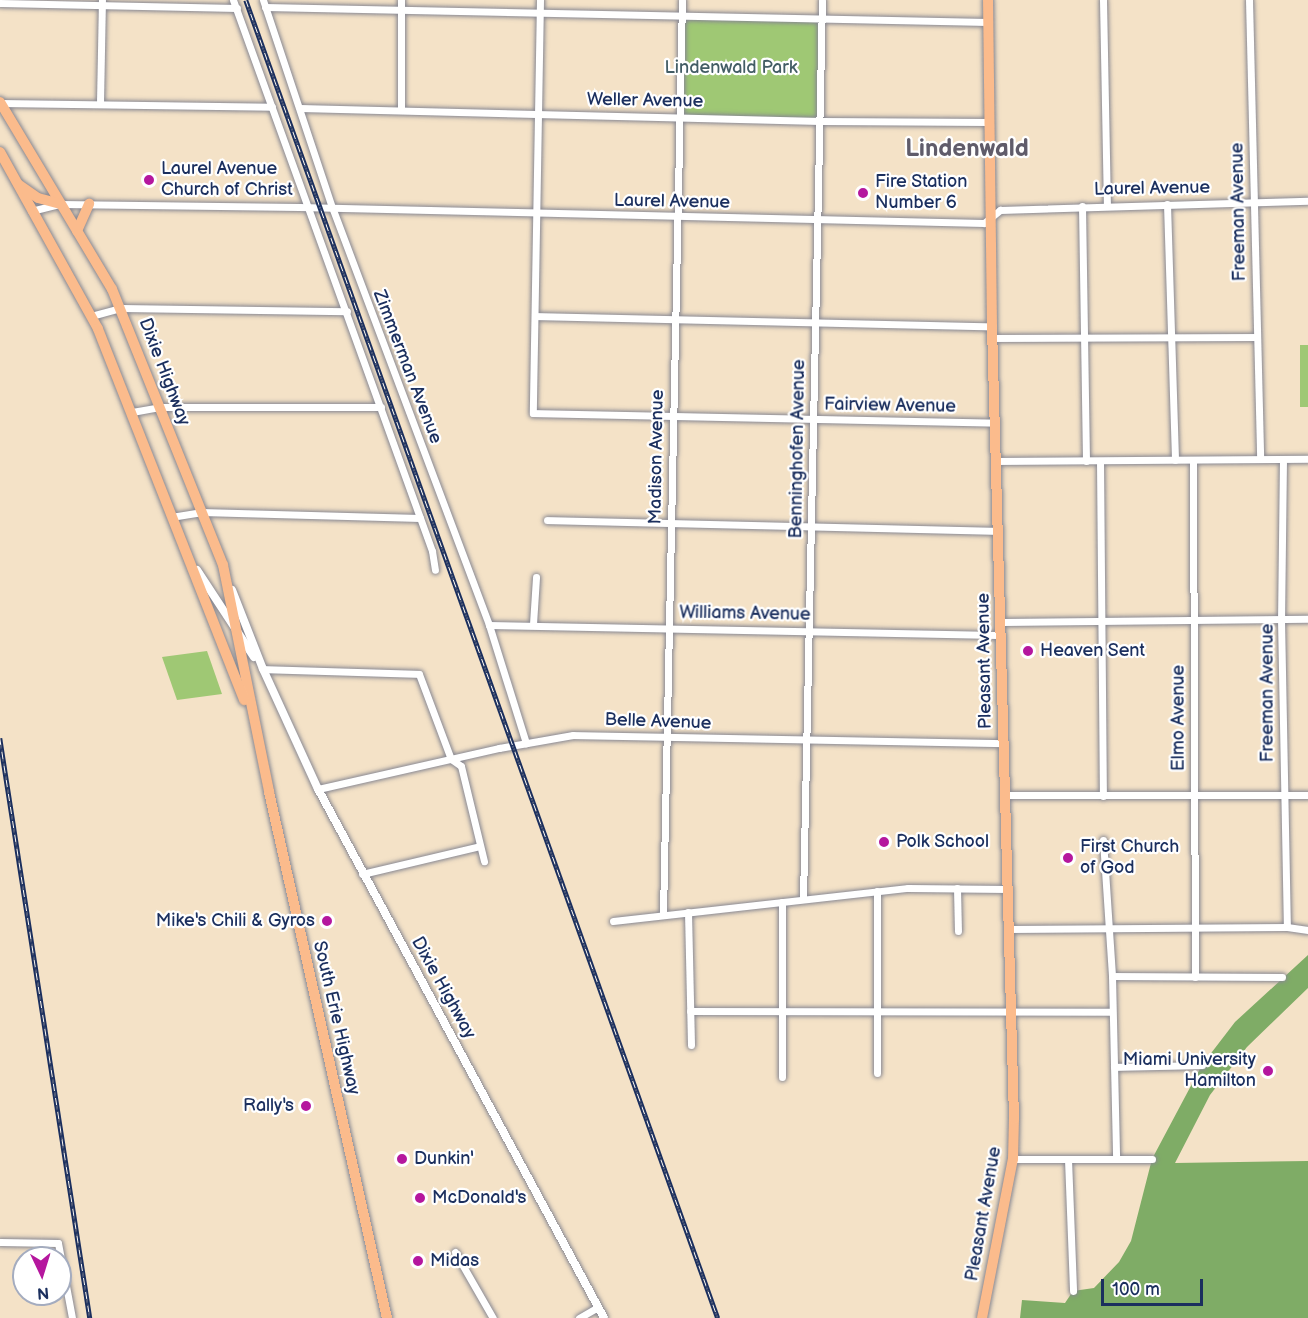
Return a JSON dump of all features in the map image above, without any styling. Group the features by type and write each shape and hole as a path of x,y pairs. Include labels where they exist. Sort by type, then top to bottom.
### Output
{"main road":[{"name":"Pleasant Avenue","path":"982,1318 1013,1159 1012,1011 995,423 988,0"},
{"name":"Dixie Highway","path":"0,103 121,308 223,565"},
{"name":"Dixie Highway","path":"0,152 91,316 132,412 182,544"},
{"path":"16,183 38,198 60,204"},
{"path":"77,231 89,204"},
{"name":"South Erie Highway","path":"182,544 254,725"},
{"name":"South Erie Highway","path":"223,565 254,725 387,1318"}],"street":[{"name":"Zimmerman Avenue","path":"233,0 347,311 420,518 435,570"},
{"path":"401,0 401,110"},
{"path":"540,0 536,316 815,321 1086,338 1257,336"},
{"name":"Madison Avenue","path":"663,915 682,0"},
{"name":"Benninghofen Avenue","path":"803,898 822,0"},
{"path":"1102,0 1107,205"},
{"name":"Freeman Avenue","path":"1249,0 1260,459"},
{"path":"0,3 102,2 237,8"},
{"path":"100,103 102,2"},
{"name":"Zimmerman Avenue","path":"264,3 332,207 489,625 526,743"},
{"path":"264,3 401,11 988,22"},
{"path":"0,103 272,107"},
{"name":"Weller Avenue","path":"300,108 820,121 990,122"},
{"name":"Laurel Avenue","path":"31,211 60,204 332,207 984,223 1000,210 1107,205 1308,201"},
{"path":"1167,204 1175,459"},
{"path":"1082,206 1086,338 1086,460"},
{"path":"91,316 121,308 347,311"},
{"name":"Fairview Avenue","path":"536,316 533,413 995,423"},
{"path":"132,412 160,407 381,407"},
{"name":"Freeman Avenue","path":"1283,459 1281,619 1287,927"},
{"path":"997,461 1308,459"},
{"path":"1100,460 1103,796"},
{"name":"Elmo Avenue","path":"1193,460 1193,927 1195,977"},
{"path":"171,517 201,512 420,518"},
{"path":"547,520 811,524 998,531"},
{"name":"Dixie Highway","path":"182,544 236,632 263,669"},
{"name":"Dixie Highway","path":"223,565 263,669 318,789 604,1318"},
{"path":"533,624 536,577"},
{"path":"1002,622 1308,619"},
{"name":"Williams Avenue","path":"489,625 533,624 1001,635"},
{"path":"263,669 419,674 451,759 461,766 484,861"},
{"name":"Belle Avenue","path":"318,789 526,743 573,735 1003,743"},
{"path":"1006,795 1308,795"},
{"path":"1102,840 1110,928 1116,1159"},
{"path":"362,874 480,846"},
{"path":"957,888 958,932"},
{"path":"613,921 877,891 1008,889"},
{"path":"877,891 877,1073"},
{"path":"782,902 782,1077"},
{"path":"688,912 691,1045"},
{"path":"1009,929 1287,927 1308,930"},
{"path":"1112,976 1282,977"},
{"path":"690,1011 1112,1012"},
{"path":"1114,1067 1202,1065"},
{"path":"1013,1159 1152,1159"},
{"path":"1068,1159 1073,1291"},
{"path":"0,1242 58,1243 72,1318"},
{"path":"455,1252 493,1318"},
{"path":"579,1318 598,1308"}],"green space":[{"name":"Lindenwald Park","path":"681,16 822,21 818,121 678,116"},
{"path":"1300,345 1308,345 1308,407 1300,407"},
{"path":"207,651 222,694 177,700 162,657"},
{"path":"1308,955 1308,988 1247,1047 1210,1095 1175,1163 1308,1161 1308,1318 1020,1318 1022,1300 1065,1303 1073,1291 1094,1288 1119,1262 1131,1241 1152,1159 1202,1065 1235,1022"}],"railway":[{"path":"246,0 718,1318"},
{"path":"0,738 90,1318"}],"place":[{"name":"Laurel Avenue Church of Christ","path":"149,180"},
{"name":"Fire Station Number 6","path":"863,193"},
{"name":"Heaven Sent","path":"1028,651"},
{"name":"Polk School","path":"884,842"},
{"name":"First Church of God","path":"1068,858"},
{"name":"Mike's Chili & Gyros","path":"327,921"},
{"name":"Miami University Hamilton","path":"1268,1071"},
{"name":"Rally's","path":"306,1106"},
{"name":"Dunkin'","path":"402,1159"},
{"name":"McDonald's","path":"420,1198"},
{"name":"Midas","path":"418,1261"}],"district":[{"name":"Lindenwald","path":"967,149"}]}
